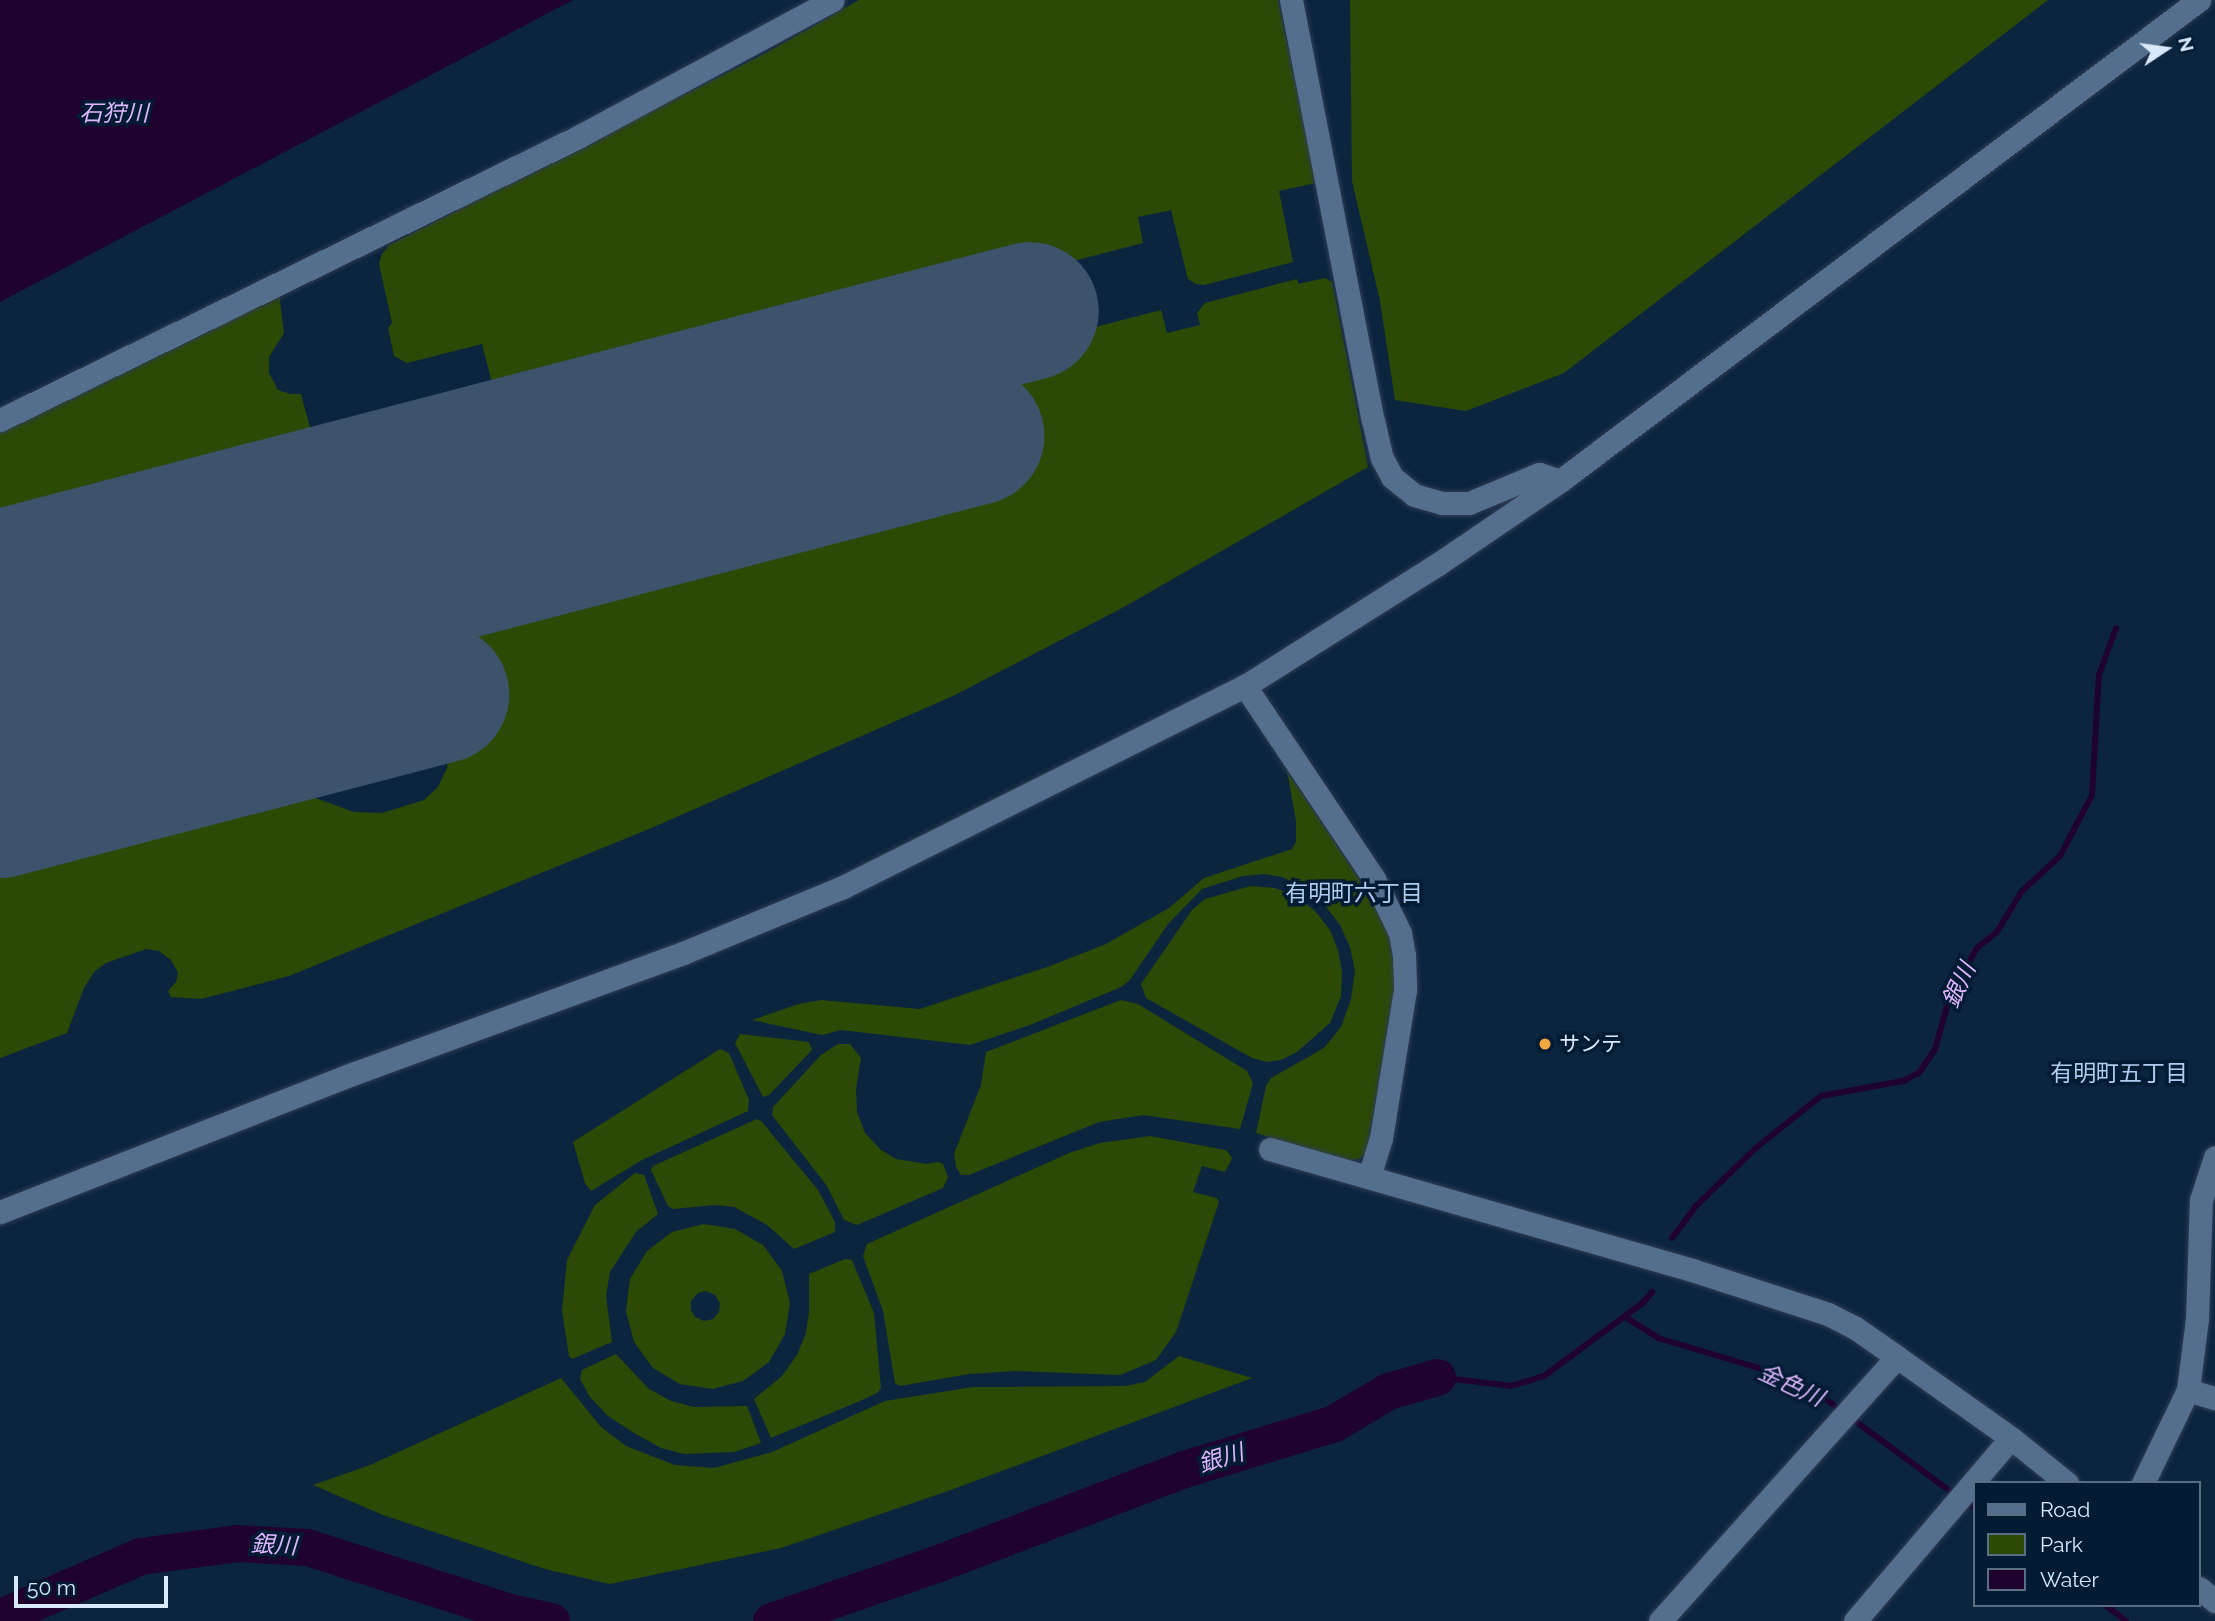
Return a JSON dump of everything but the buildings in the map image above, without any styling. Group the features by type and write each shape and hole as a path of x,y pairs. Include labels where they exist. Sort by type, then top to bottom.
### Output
{"street":[{"path":"0,420 578,137 832,0"},
{"path":"1291,0 1373,420 1382,458 1392,477 1414,495 1442,503 1469,503 1539,474 1560,481"},
{"path":"0,1212 355,1073 683,953 841,888 1245,685 1427,571 1560,481 2199,0"},
{"path":"1245,685 1374,879 1399,933 1404,955 1405,990 1381,1138 1369,1177"},
{"path":"1270,1149 1692,1270 1828,1314 1854,1327 1897,1357 2011,1438 2065,1481"},
{"path":"2144,1481 2188,1390 2197,1319 2202,1200 2215,1157"},
{"path":"1660,1621 1897,1357"},
{"path":"2188,1390 2215,1398"},
{"path":"1974,1481 2011,1438"},
{"path":"1855,1621 1974,1481"},
{"path":"2201,1590 2215,1601"}],"green space":[{"path":"859,0 1278,0 1316,183 1279,191 1293,262 1204,285 1196,284 1188,279 1171,210 1138,217 1143,243 499,410 482,344 407,363 394,356 388,328 392,323 379,264 389,245 766,53"},
{"path":"1350,0 2048,0 1564,373 1466,411 1395,400 1380,301 1352,181"},
{"path":"1048,277 1077,294 1060,325 514,469 501,419"},
{"path":"1325,278 1332,282 1368,467 1124,607 953,696 649,829 289,976 201,999 171,997 168,991 176,982 178,973 171,960 159,951 146,949 106,963 94,972 84,988 67,1033 0,1058 0,851 245,787 285,787 354,812 382,813 424,800 438,787 447,768 450,743 431,669 0,782 0,613 218,556 281,552 519,490 516,477 1161,310 1167,333 1200,325 1197,313 1205,303 1297,279 1298,284"},
{"path":"279,293 284,333 269,357 269,373 278,390 301,394 315,446 253,462 199,489 0,540 0,430"},
{"path":"323,478 330,505 271,521 216,547 0,604 0,549 201,497 263,493"},
{"path":"1287,771 1380,910 1390,933 1396,988 1367,1151 1359,1159 1346,1161 1256,1133 1266,1086 1271,1078 1324,1048 1341,1027 1351,999 1355,971 1350,947 1340,925 1324,904 1305,888 1282,877 1264,874 1243,876 1202,889 1168,924 1130,980 1121,987 1030,1025 970,1045 841,1030 822,1035 752,1020 799,1004 821,1000 920,1009 1050,966 1106,944 1169,908 1204,878 1292,849 1296,842 1296,821"},
{"path":"1251,886 1275,888 1298,897 1316,912 1330,930 1338,950 1342,972 1341,996 1330,1023 1297,1052 1281,1060 1267,1062 1252,1058 1146,998 1141,984 1192,910 1205,899"},
{"path":"1121,1000 1138,1004 1247,1071 1253,1083 1240,1129 1143,1115 1099,1122 969,1175 961,1175 956,1167 954,1154 981,1085 986,1052"},
{"path":"740,1034 809,1042 812,1050 769,1095 763,1097 735,1043"},
{"path":"838,1044 850,1044 861,1058 856,1089 857,1112 865,1133 881,1150 896,1159 943,1164 948,1177 943,1188 857,1225 844,1220 827,1186 772,1115 773,1107 821,1055"},
{"path":"720,1049 729,1053 749,1100 748,1111 642,1160 591,1191 585,1183 573,1142"},
{"path":"757,1119 818,1190 835,1222 835,1232 794,1249 767,1225 734,1207 715,1205 673,1209 668,1206 651,1170 653,1166"},
{"path":"1150,1136 1226,1150 1232,1158 1225,1172 1202,1166 1193,1192 1217,1198 1219,1202 1176,1332 1156,1360 1120,1375 1015,1371 969,1374 900,1386 895,1383 883,1311 863,1256 867,1244 1069,1153 1100,1143"},
{"path":"635,1173 644,1175 658,1214 636,1232 610,1272 606,1296 612,1342 572,1359 569,1356 562,1311 567,1260 595,1205"},
{"path":"704,1224 735,1229 763,1245 782,1271 790,1303 785,1334 769,1362 743,1381 712,1389 680,1384 653,1368 634,1342 626,1311 630,1279 647,1251 672,1232","holes":["706,1291 715,1295 720,1303 719,1312 713,1319 704,1321 695,1317 691,1310 691,1301 698,1293"]},
{"path":"845,1259 852,1260 874,1313 881,1388 877,1393 860,1401 771,1438 754,1399 782,1376 797,1355 806,1333 809,1274"},
{"path":"616,1354 649,1389 671,1401 694,1407 747,1406 761,1443 734,1452 684,1454 661,1448 634,1433 608,1416 590,1397 580,1379 582,1370"},
{"path":"1179,1356 1252,1378 948,1491 781,1548 610,1584 545,1569 383,1515 313,1485 370,1465 561,1378 601,1427 626,1446 675,1465 714,1468 772,1452 885,1401 973,1387 1125,1386 1145,1382"}],"water":[{"name":"石狩川","path":"0,0 573,0 0,302"}],"waterway":[{"name":"銀川","path":"1672,1238 1695,1207 1757,1147 1821,1096 1903,1081 1919,1073 1935,1049 1950,996 1977,948 1997,932 2021,892 2060,856 2092,795 2099,675 2116,628"},
{"name":"銀川","path":"1437,1377 1511,1386 1544,1376 1644,1302 1652,1292"},
{"name":"金色川","path":"1625,1317 1658,1338 1762,1369 1816,1392 1955,1495"},
{"name":"銀川","path":"771,1621 936,1564 1184,1469 1334,1423 1388,1391 1437,1377"},
{"name":"金色川","path":"1964,1501 1974,1507"},
{"name":"銀川","path":"0,1617 140,1556 237,1543 307,1547 510,1612 551,1621"},
{"name":"金色川","path":"2108,1607 2126,1621"}],"runway":[{"path":"0,579 1030,311"},
{"path":"0,690 975,436"},
{"path":"0,809 440,694"}],"place":[{"name":"サンテ","path":"1545,1044"}],"district":[{"name":"有明町六丁目","path":"1354,893"},
{"name":"有明町五丁目","path":"2119,1073"}]}
